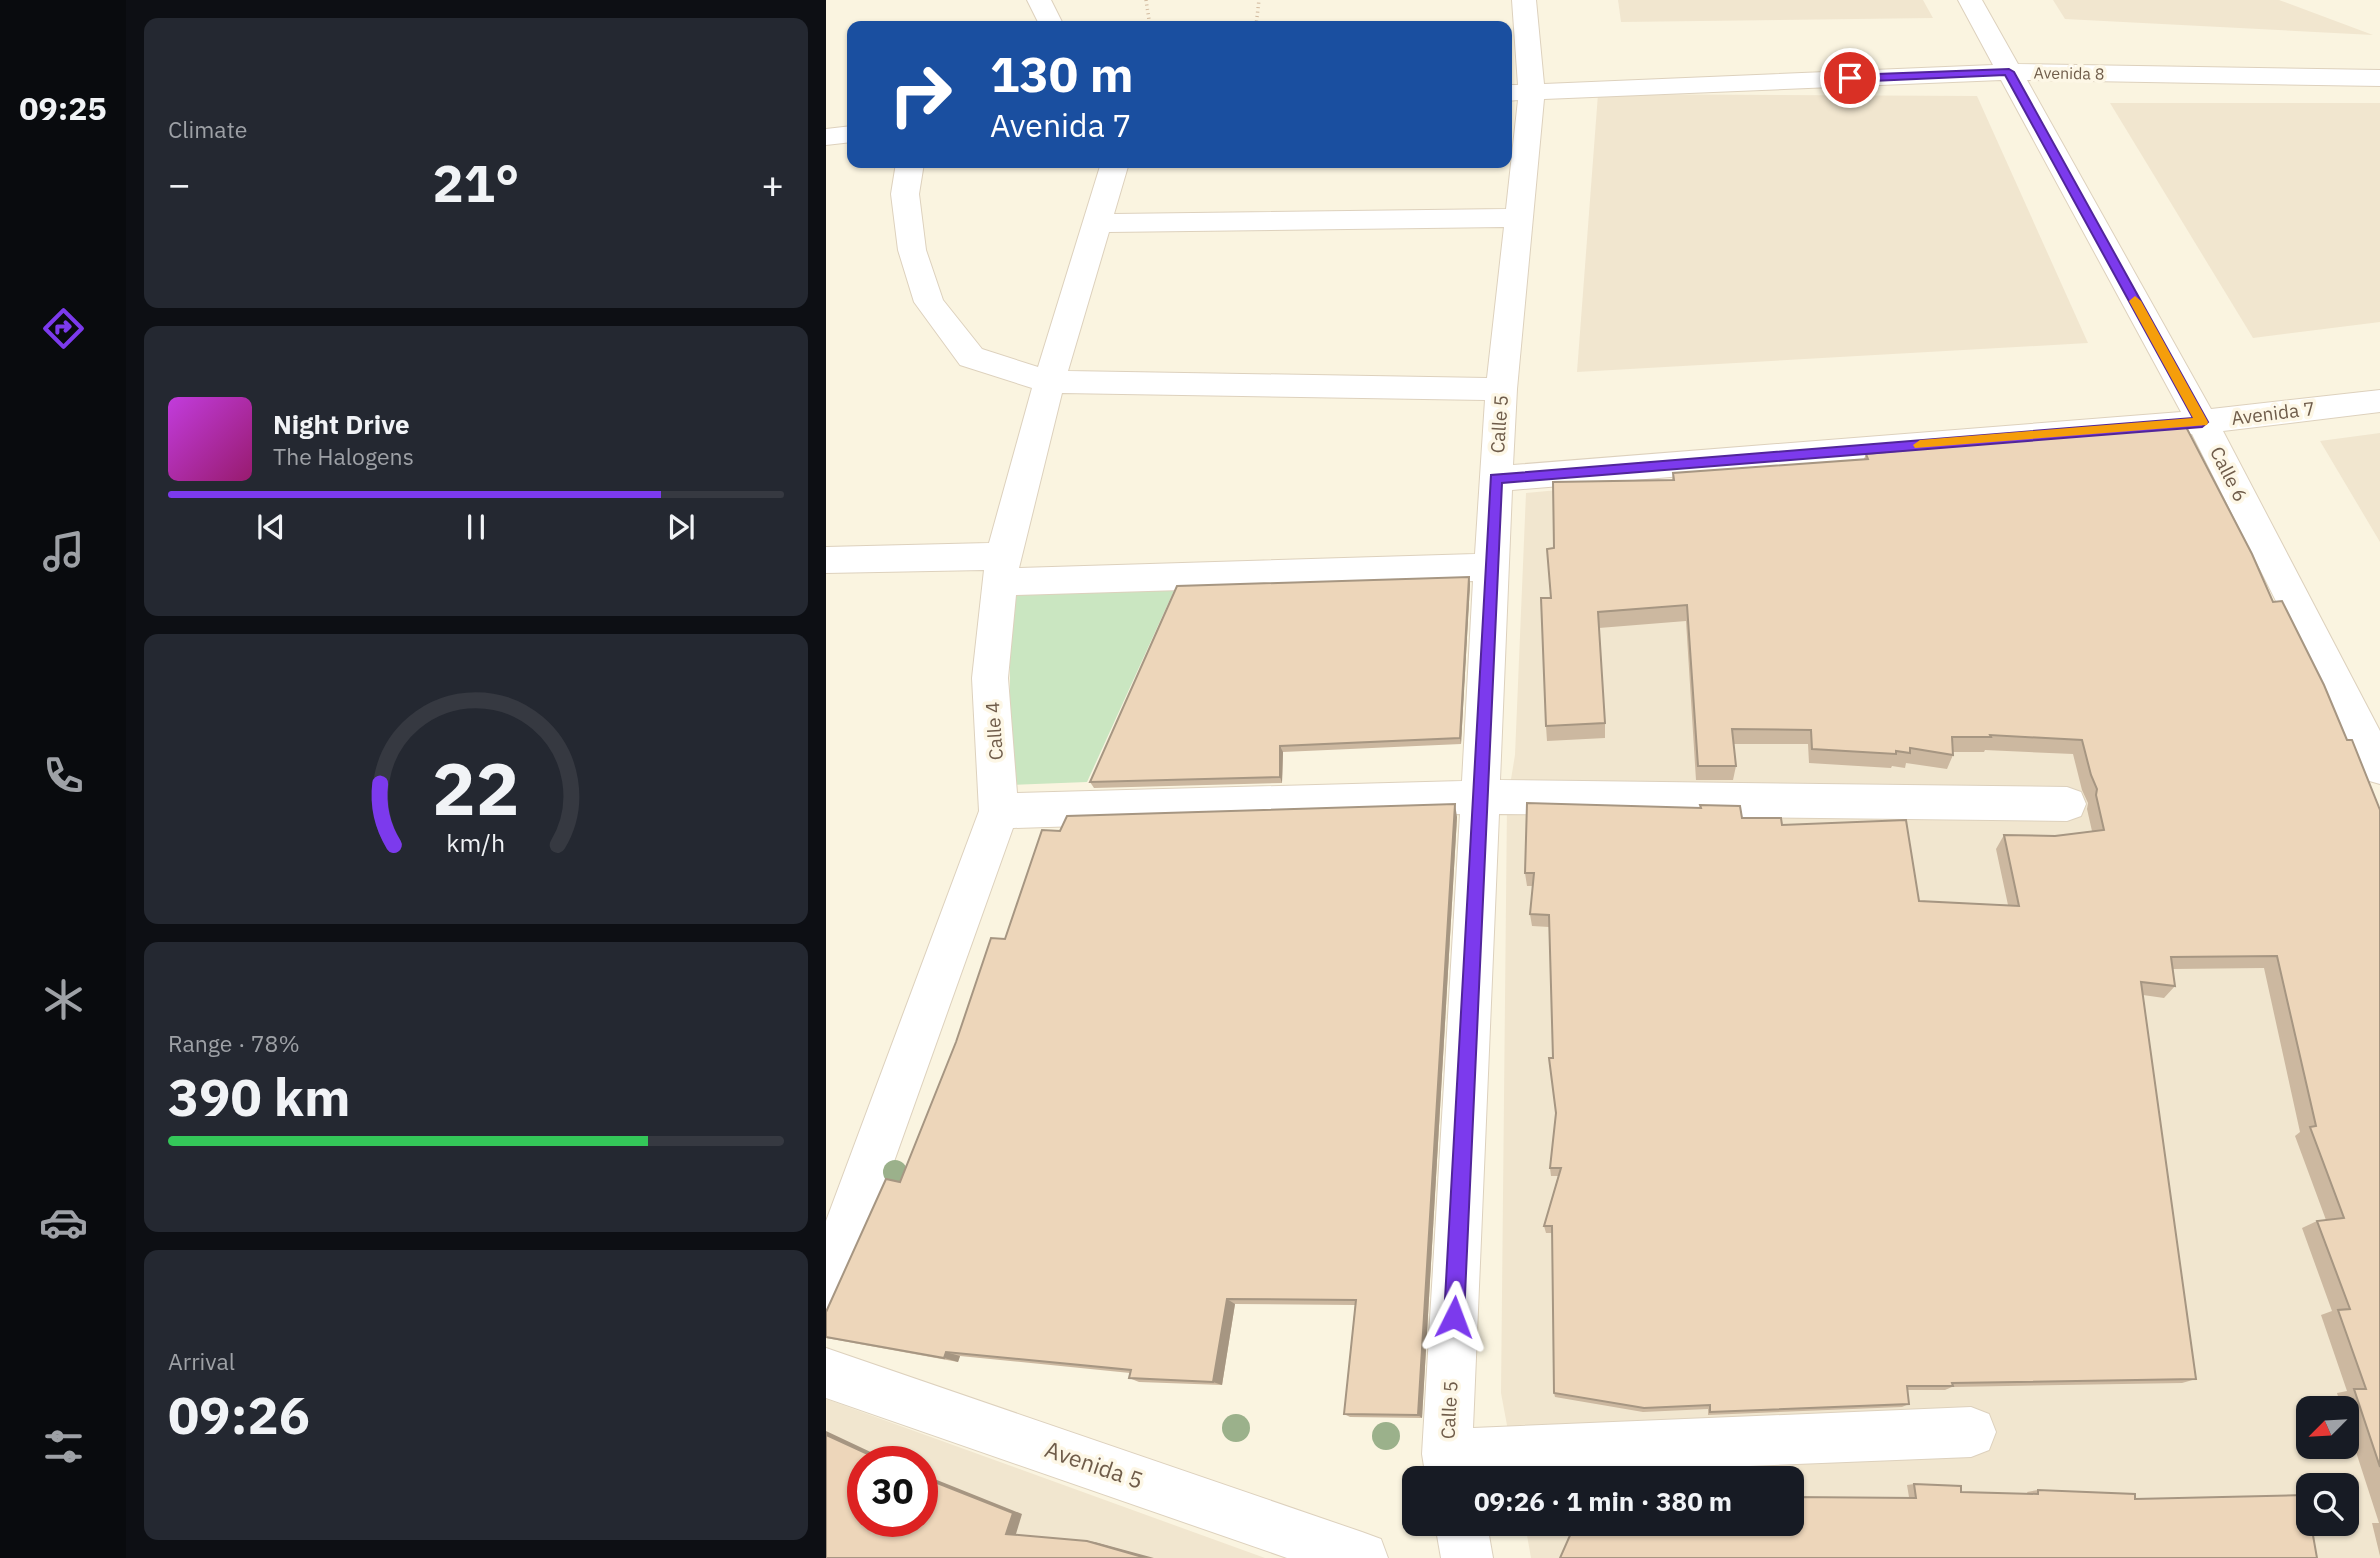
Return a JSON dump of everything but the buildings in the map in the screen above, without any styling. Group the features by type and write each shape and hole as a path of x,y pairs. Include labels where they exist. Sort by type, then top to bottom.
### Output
{"street":[{"path":"1039,0 1050,21"},
{"name":"Calle 5","path":"1449,1466 1491,567 1502,389 1519,218 1519,92 1524,0"},
{"name":"Calle 6","path":"1970,0 2202,422 2380,768"},
{"name":"Avenida 8","path":"1519,92 2009,72 2380,78"},
{"path":"826,137 847,135"},
{"path":"909,168 905,194 912,250 929,302 971,357 1049,382 1502,389"},
{"name":"Calle 4","path":"826,1285 999,811 990,678 1001,569 1049,382 1114,168"},
{"path":"1097,223 1519,218"},
{"name":"Avenida 7","path":"1496,479 2202,422 2380,401"},
{"path":"826,560 1001,569 1491,567"},
{"path":"999,811 1479,797 2067,804"},
{"name":"Avenida 5","path":"826,1373 1362,1558"},
{"path":"1464,1466 1971,1432"},
{"path":"1463,1536 1467,1558"}],"path":[{"path":"1146,0 1149,21"},
{"path":"1257,21 1259,0"}],"shaded area":[{"path":"1618,0 1923,0 1933,18 1621,22"},
{"path":"2053,0 2279,0 2373,35 2065,19"},
{"path":"1598,94 1977,96 2088,343 1577,372"},
{"path":"2110,103 2380,103 2380,322 2253,338"},
{"path":"2184,432 2380,820 2380,1558 1531,1558 1527,1536 1804,1536 1804,1466 1515,1466 1501,1393 1507,803 1515,755 1526,493"},
{"path":"2380,433 2380,542 2320,441"},
{"path":"826,1399 1265,1558 826,1558"}],"green space":[{"path":"1176,586 1087,782 1010,785 1010,590"}],"slow traffic":[{"path":"1920,445 2202,422 2135,301"}],"route":[{"path":"1454,1317 1496,479 2202,422 2009,72 1850,78"}]}
